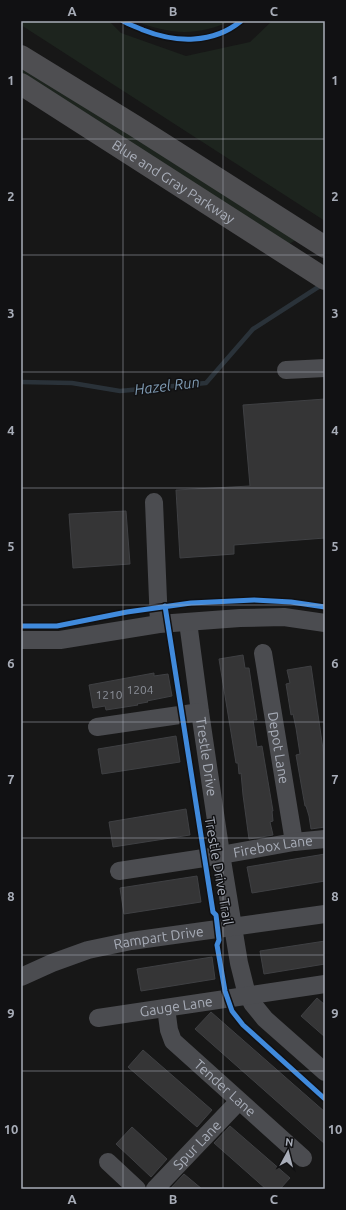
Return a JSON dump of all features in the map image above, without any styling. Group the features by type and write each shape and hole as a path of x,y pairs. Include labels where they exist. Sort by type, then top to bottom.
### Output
{"highway":[{"name":"Blue and Gray Parkway","path":"21,56 135,126 325,247"},
{"name":"Blue and Gray Parkway","path":"21,84 325,279"}],"street":[{"path":"286,370 325,368"},
{"path":"154,502 158,624"},
{"path":"21,640 60,640 158,624 240,618 284,617 325,623"},
{"name":"Trestle Drive","path":"188,622 221,854 239,963 245,986 255,1007 265,1019 325,1072"},
{"name":"Depot Lane","path":"263,653 294,842"},
{"path":"97,728 200,712"},
{"name":"Firebox Lane","path":"118,871 294,842 325,839"},
{"name":"Rampart Drive","path":"21,977 52,963 88,950 131,942 325,914"},
{"name":"Gauge Lane","path":"98,1018 325,984"},
{"name":"Tender Lane","path":"166,1008 169,1030 173,1041 303,1158"},
{"name":"Spur Lane","path":"155,1189 239,1101"},
{"path":"108,1162 137,1189"}],"shaded area":[{"path":"21,21 109,21 121,33 186,56 250,42 272,21 325,21 325,221 21,25"},
{"path":"135,21 232,21 206,29 184,32 161,29"},
{"path":"21,63 298,239 287,245 21,75"}],"building":[{"path":"325,399 325,538 234,545 234,554 180,558 176,490 250,486 243,405"},
{"path":"126,511 130,564 73,568 69,514"},
{"path":"243,655 245,668 249,668 257,720 253,720 257,747 262,746 273,811 273,821 270,822 273,835 249,839 241,773 239,774 238,763 236,763 219,659"},
{"path":"311,666 325,763 325,827 311,829 309,816 305,806 296,755 300,754 296,728 293,714 291,715 286,684 290,683 287,670"},
{"path":"154,673 154,676 168,674 172,696 147,701 148,702 137,704 138,705 106,710 105,706 93,708 89,685"},
{"path":"176,736 180,762 102,774 98,749"},
{"path":"186,809 190,835 113,847 109,822"},
{"path":"325,854 325,881 252,893 247,867"},
{"path":"197,876 201,902 124,914 120,888"},
{"path":"325,941 325,964 264,974 260,951"},
{"path":"212,957 215,979 141,991 137,969"},
{"path":"317,998 325,1005 325,1037 301,1016"},
{"path":"211,1012 325,1112 325,1144 195,1029"},
{"path":"143,1050 212,1110 197,1127 128,1067"},
{"path":"230,1126 290,1178 280,1189 266,1189 214,1143"},
{"path":"132,1127 167,1159 151,1177 116,1144"},
{"path":"184,1174 202,1189 170,1189"}],"waterway":[{"name":"Hazel Run","path":"21,382 72,383 120,391 206,383 253,329 323,284"}],"cycle path":[{"path":"123,21 143,30 181,39 194,39 219,34 230,29 241,21"},
{"path":"21,626 57,626 127,612 191,603 254,600 291,602 325,607"},
{"name":"Trestle Drive Trail","path":"165,606 213,912 216,915 219,940 217,945 225,991 232,1011 243,1025 325,1099"}]}
